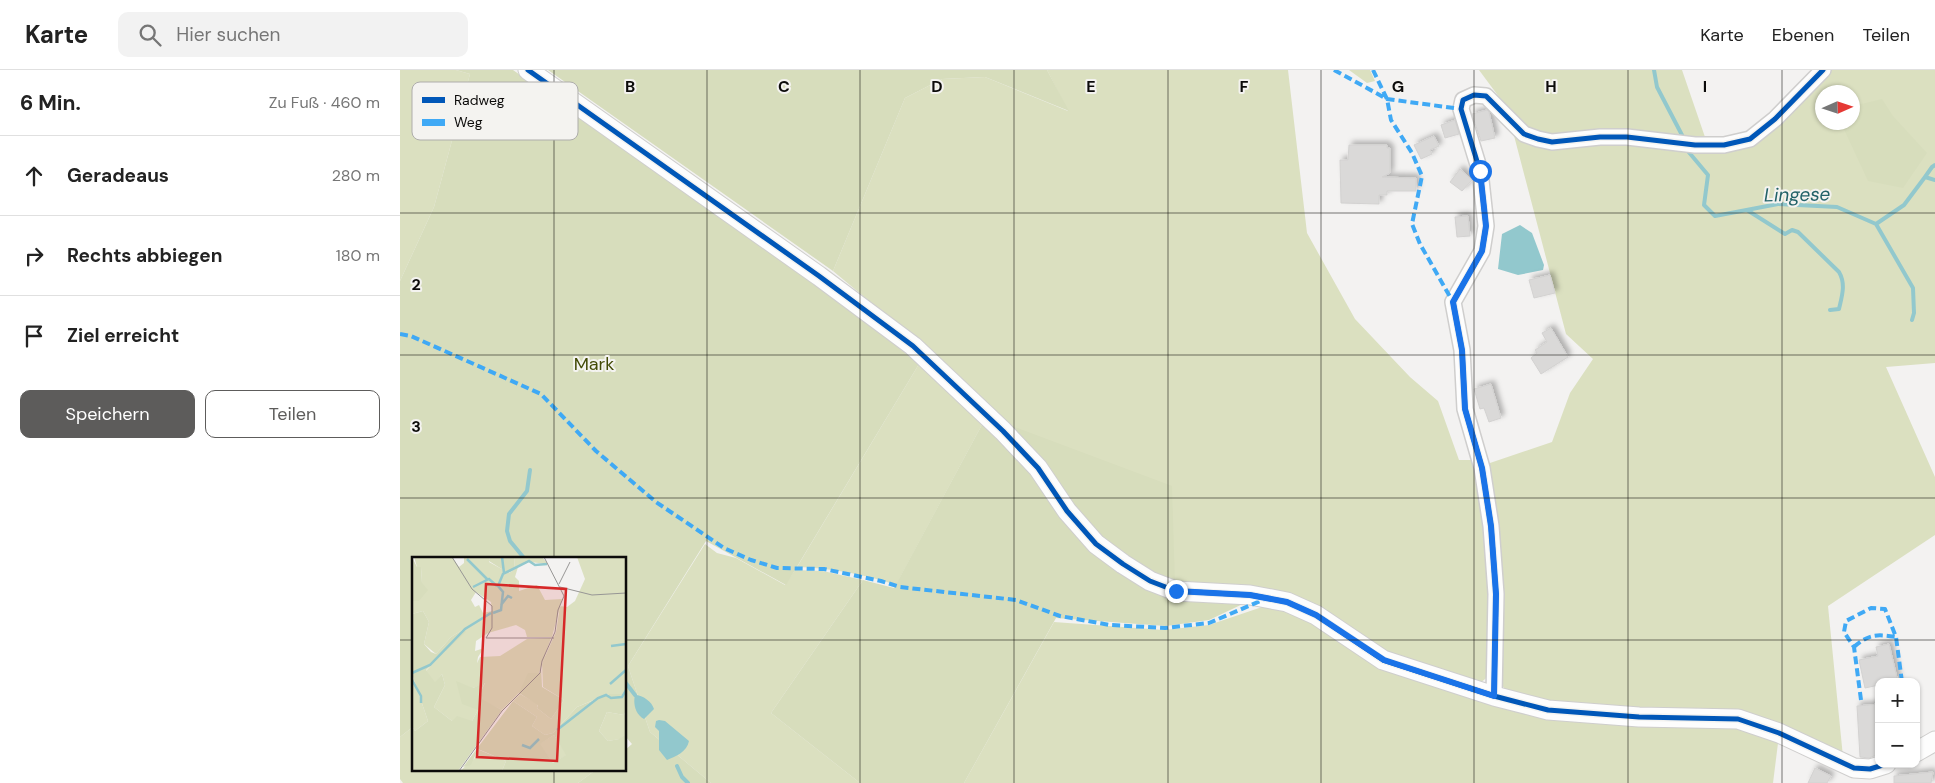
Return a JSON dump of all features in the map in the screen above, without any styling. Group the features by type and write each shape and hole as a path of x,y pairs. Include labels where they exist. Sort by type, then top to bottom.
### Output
{"street":[{"path":"528,70 545,82"},
{"path":"1494,696 1496,594 1491,526 1482,468 1465,409 1462,350 1453,302 1482,251 1486,226 1480,171 1461,109 1463,100 1474,95 1486,96 1524,134 1552,142 1600,137 1695,145 1724,145 1750,139 1774,119 1823,70"},
{"path":"578,105 819,276 913,346 1004,431 1038,468 1072,517 1096,544 1150,581 1176,591 1250,595 1287,602 1316,615 1384,660 1494,696 1548,710 1639,716 1738,719 1779,733 1854,768 1875,767"},
{"path":"1920,750 1935,741"}],"green space":[{"path":"400,70 456,70 470,74 468,82 412,82 412,140 452,140 434,207 400,281"},
{"name":"Mark","path":"456,70 513,70 530,82 468,82 470,74"},
{"path":"548,70 1047,70 1069,111 985,77 942,79 905,98 833,271 578,91 578,82 565,82"},
{"path":"1047,70 1288,70 1307,233 1355,319 1410,377 1438,401 1459,460 1474,460 1485,525 1490,595 1489,676 1480,683 1389,656 1345,623 1317,608 1175,584 922,345 833,271 905,98 942,79 985,77 1068,111"},
{"path":"1349,70 1370,70 1375,81 1367,83"},
{"path":"1479,70 1682,70 1706,140 1555,139 1530,131 1505,105"},
{"path":"1827,70 1935,70 1935,363 1886,367 1935,477 1935,535 1828,606 1843,757 1781,726 1551,705 1511,696 1500,683 1487,464 1552,442 1570,393 1593,359 1566,334 1512,128 1524,139 1600,140 1729,148"},
{"path":"1882,99 1893,116 1927,153 1903,188 1868,181 1844,130 1860,130 1860,104"},
{"name":"Mark","path":"578,116 824,288 919,364 786,585 706,541 628,666 650,732 711,783 578,783 596,770 626,770 626,749 632,744 626,737 626,557 412,557 412,728 400,737 400,281 434,207 452,140 578,140"},
{"path":"919,364 984,421 896,585 847,572 797,567"},
{"path":"985,419 1004,423 1172,486 1175,584 1247,602 1209,620 1166,626 1056,618 964,783 860,783 771,713 863,580 894,588"},
{"path":"705,544 717,553 736,558 785,585 795,570 823,571 863,580 771,713 860,783 711,783 650,732 628,666"},
{"path":"1283,606 1336,635 1544,715 1737,727 1778,743 1773,783 964,783 1054,622 1164,630 1209,625 1262,607"},
{"path":"412,728 412,770 596,770 578,783 403,783 400,779 400,737"}],"water":[{"path":"1520,225 1532,233 1544,265 1543,270 1518,275 1498,269 1502,234"},
{"path":"635,695 647,699 654,709 644,719 635,708"},
{"path":"656,721 665,721 689,741 684,751 667,760 659,750 659,731 655,727"}],"building":[{"path":"1487,110 1495,138 1481,141 1472,114"},
{"path":"1455,120 1459,134 1445,138 1441,125"},
{"path":"1434,136 1439,146 1430,150 1432,154 1421,159 1414,145"},
{"path":"1349,145 1387,145 1387,148 1390,148 1390,173 1382,177 1416,178 1416,191 1387,191 1387,195 1379,195 1379,204 1341,203 1340,160 1348,160"},
{"path":"1460,169 1472,180 1462,191 1450,182"},
{"path":"1468,216 1470,236 1457,237 1455,217"},
{"path":"1550,275 1555,293 1534,298 1529,280"},
{"path":"1551,328 1568,357 1541,374 1531,358 1537,353 1535,350 1547,342 1542,333"},
{"path":"1491,384 1501,418 1489,422 1484,408 1480,409 1474,389"},
{"path":"1889,644 1897,678 1875,678 1875,686 1865,688 1859,660 1878,656 1876,647"},
{"path":"1875,704 1875,756 1869,758 1860,757 1857,706"},
{"path":"1815,768 1831,776 1827,783 1808,783"},
{"path":"1933,772 1931,783 1894,783 1894,776"}],"waterway":[{"name":"Lingese","path":"1654,70 1657,87 1683,137"},
{"name":"Lingese","path":"1687,150 1708,175 1704,205 1715,216 1778,204 1837,207 1876,224 1904,205 1925,177 1935,180"},
{"path":"1925,177 1935,165"},
{"path":"1747,210 1785,234 1792,230 1798,232 1839,272 1843,286 1839,309 1830,310"},
{"path":"1876,224 1913,288 1914,313 1912,320"},
{"path":"523,557 510,541 507,531 509,514 527,491 530,470"},
{"path":"626,683 635,695"},
{"path":"677,766 682,777 688,783"}],"marked path":[{"path":"1334,70 1387,99 1461,109"},
{"path":"1373,70 1387,99 1391,120 1412,153 1422,176 1412,224 1420,244 1453,302"},
{"path":"400,334 411,336 541,394 596,451 656,502 724,548 751,560 777,568 824,569 900,587 1016,600 1060,616 1110,625 1165,628 1209,623 1265,599"},
{"path":"1861,700 1854,647 1844,632 1846,621 1871,608 1885,609 1896,637 1901,678"},
{"path":"1854,647 1873,636 1896,637"}],"cycle path":[{"path":"528,70 545,82"},
{"path":"1494,696 1496,594 1491,526 1482,468 1465,409 1462,350 1453,302 1482,251 1486,226 1480,171 1461,109 1463,100 1474,95 1486,96 1524,134 1552,142 1600,137 1627,137 1695,145 1724,145 1750,139 1775,119 1823,70"},
{"path":"578,105 819,276 913,346 1003,431 1038,468 1067,511 1096,544 1150,581 1176,591 1250,595 1287,602 1316,615 1383,660 1494,696 1548,710 1639,717 1738,719 1779,733 1854,768 1875,767"}],"route":[{"path":"1176,591 1250,595 1269,597 1287,602 1316,615 1384,660 1494,696 1496,594 1491,526 1482,468 1465,409 1462,350 1453,302 1482,251 1486,226 1480,171"}]}
